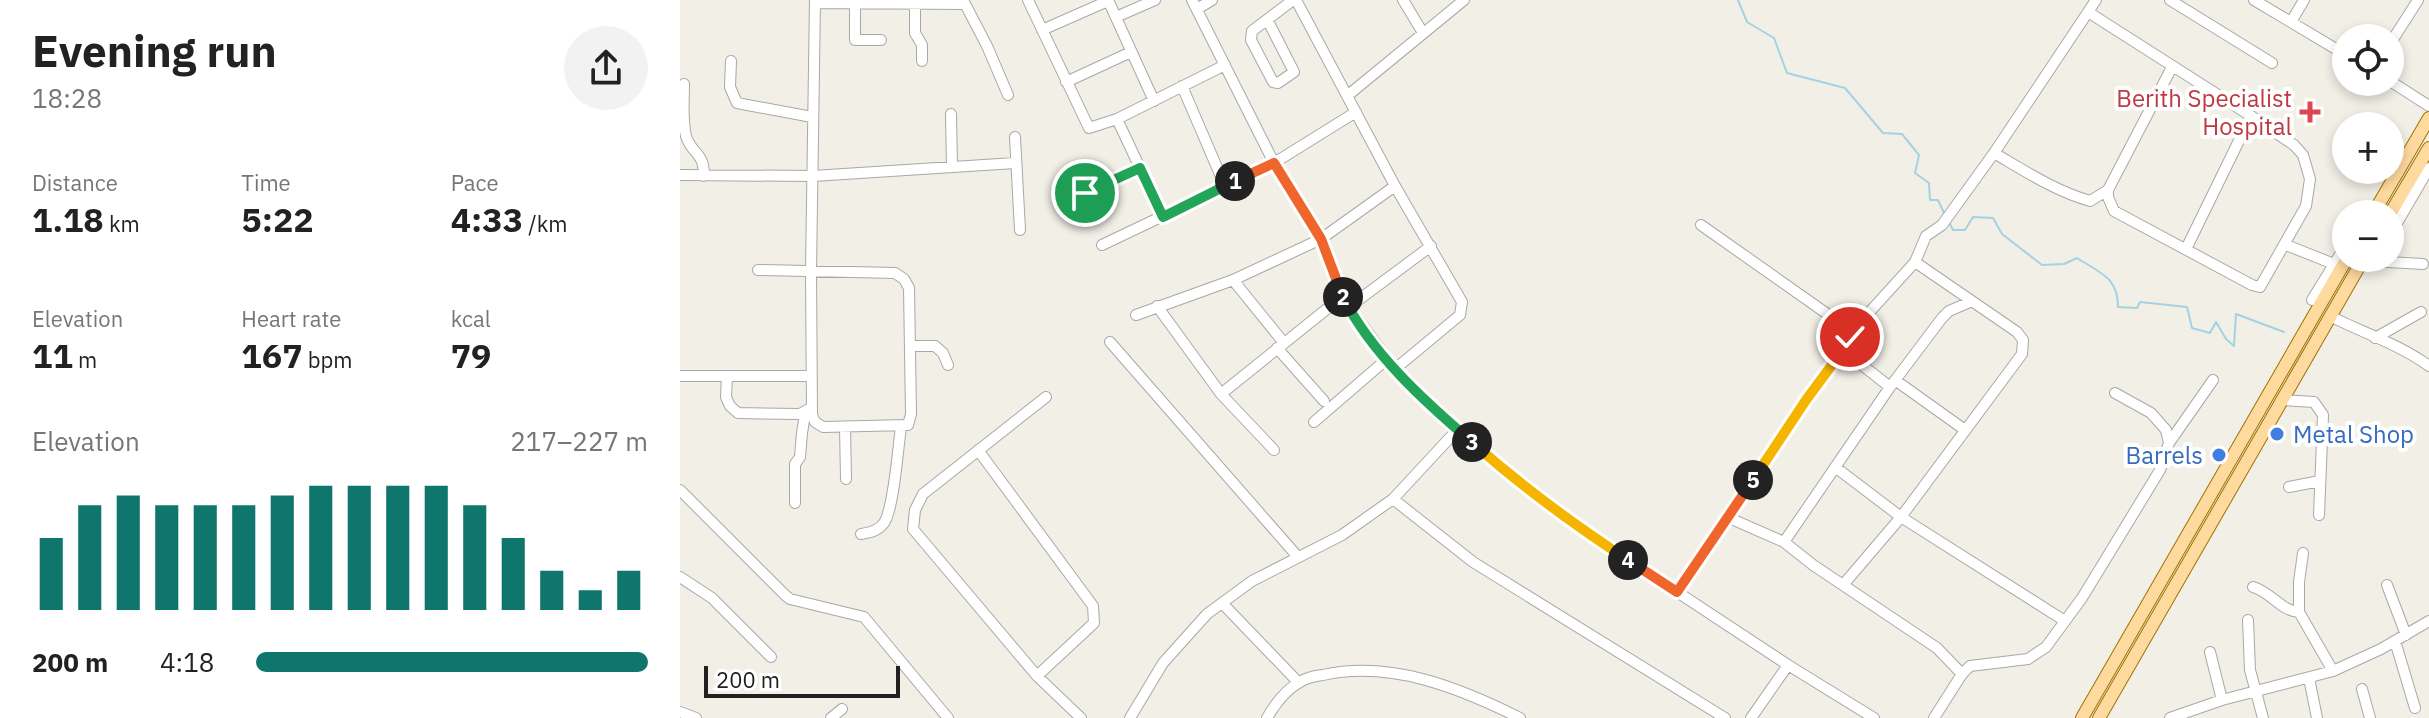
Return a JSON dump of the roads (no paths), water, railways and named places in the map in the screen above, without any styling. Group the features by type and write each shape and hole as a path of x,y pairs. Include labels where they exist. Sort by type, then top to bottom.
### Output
{"main road":[{"path":"2381,200 2429,118"},
{"path":"2399,200 2427,159"},
{"path":"2082,718 2339,272"},
{"path":"2099,718 2356,272"}],"street":[{"path":"1028,0 1088,128 1093,129 1117,119 1225,65"},
{"path":"1116,17 1155,0"},
{"path":"1212,0 1194,4 1274,163 1321,239 1349,307 1395,369 1457,430 1565,518 1874,718"},
{"path":"1268,21 1294,72 1278,83 1273,82 1251,40 1252,31 1295,0 1395,186 1462,302 1460,315 1395,369"},
{"path":"1403,0 1423,33"},
{"path":"1347,96 1464,0"},
{"path":"1677,592 1850,337 1915,262 1926,236 1942,225 1994,153 2096,0"},
{"path":"2170,0 2272,63"},
{"path":"2254,0 2332,47"},
{"path":"2291,22 2304,0"},
{"path":"2403,24 2418,0"},
{"path":"1042,30 1108,1 1154,101"},
{"path":"758,270 811,271 899,275 909,288 911,418 908,425 845,427 818,425 813,418 811,271 815,2 963,2 987,46 1008,95"},
{"path":"855,3 855,40 881,40"},
{"path":"915,4 915,33 922,45 922,61"},
{"path":"1994,153 2041,181 2114,211 2260,287 2306,206 2310,179 2303,155 2294,145 2251,116 2088,12"},
{"path":"1066,82 1131,52"},
{"path":"731,61 731,93 737,103 812,117"},
{"path":"2114,211 2108,190 2172,67"},
{"path":"684,84 686,134 704,162 704,176"},
{"path":"1182,86 1225,186"},
{"path":"2404,90 2429,106"},
{"path":"1102,245 1274,163 1356,112"},
{"path":"951,114 952,167"},
{"path":"2186,249 2251,116"},
{"path":"1117,119 1163,217"},
{"path":"1015,137 1020,230"},
{"path":"2404,206 2427,159"},
{"path":"680,175 813,176 1015,163"},
{"path":"1085,193 1140,168"},
{"path":"1136,315 1233,280 1321,239 1395,186"},
{"path":"2090,201 2108,190"},
{"path":"1701,225 1833,318 1850,337"},
{"path":"2286,245 2332,263"},
{"path":"1349,307 1431,246"},
{"path":"1843,585 1901,517 2022,354 2023,340 2017,332 1915,262"},
{"path":"2404,263 2423,264"},
{"path":"2312,300 2332,267"},
{"path":"1233,280 1327,405"},
{"path":"1221,394 1343,296"},
{"path":"1784,542 1893,383 1942,318 1949,311 1970,302"},
{"path":"1157,306 1221,394 1274,450"},
{"path":"2375,338 2421,312"},
{"path":"2330,316 2428,362"},
{"path":"1110,342 1298,557"},
{"path":"910,346 935,346 943,353 948,365"},
{"path":"1843,350 1965,430"},
{"path":"1314,422 1327,405 1387,359"},
{"path":"680,376 811,376"},
{"path":"727,376 726,397 738,413 800,414 811,408"},
{"path":"1934,718 1962,674 1974,665 2019,661 2036,656 2055,637 2160,470 2169,443 2213,380"},
{"path":"2115,393 2160,421 2169,443"},
{"path":"1046,397 923,494 915,510 913,529 1037,676 1081,718"},
{"path":"2283,400 2314,402 2323,415 2319,515"},
{"path":"795,503 795,464 800,457 805,414 811,408"},
{"path":"845,427 846,479"},
{"path":"861,534 878,529 885,522 901,427"},
{"path":"1130,718 1163,663 1207,614 1252,581 1342,535 1393,499 1457,430"},
{"path":"978,450 1093,606 1094,623 1037,676"},
{"path":"1835,467 1901,517 2065,621"},
{"path":"2289,487 2320,481"},
{"path":"681,494 790,599 864,617 948,718"},
{"path":"1393,499 1473,562 1725,718"},
{"path":"1727,517 1784,542 1937,648 1962,674"},
{"path":"2303,553 2299,612 2333,671"},
{"path":"680,577 712,598 771,657"},
{"path":"2387,585 2406,635"},
{"path":"2253,587 2271,596 2289,611 2299,612"},
{"path":"1222,603 1298,682"},
{"path":"2248,620 2250,670 2263,718"},
{"path":"2170,718 2256,690 2333,671 2429,621"},
{"path":"2395,641 2415,708"},
{"path":"2210,652 2222,700"},
{"path":"1751,718 1788,665"},
{"path":"1267,718 1279,699 1298,682 1309,677 1350,671 1396,674 1448,687 1520,718"},
{"path":"2309,678 2317,718"},
{"path":"2362,689 2370,718"},
{"path":"831,718 842,709"},
{"path":"680,712 696,718"}],"waterway":[{"path":"1738,0 1747,22 1774,38 1787,73 1845,88 1883,133 1902,134 1919,155 1915,173 1929,183 1930,200 1938,200 1945,215"},
{"path":"1950,224 1953,230 1965,230 1973,217 1993,218 2002,234 2042,265 2064,264 2077,258 2100,272 2115,289 2118,307 2137,308 2140,302 2187,307 2192,328 2210,333 2216,322 2234,346 2236,314 2284,332"}],"place":[{"name":"Berith Specialist Hospital","path":"2310,112"},
{"name":"Metal Shop","path":"2277,434"},
{"name":"Barrels","path":"2219,455"}]}
